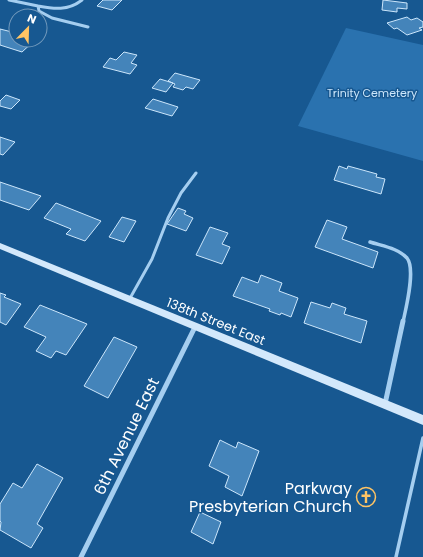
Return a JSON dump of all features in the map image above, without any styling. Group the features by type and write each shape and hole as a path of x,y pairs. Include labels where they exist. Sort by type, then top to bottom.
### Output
{"street":[{"path":"9,0 38,6 67,9 75,6 82,0"},
{"path":"38,6 39,11 52,18 88,28"},
{"path":"370,242 403,255 410,263 411,269 407,298 385,404"},
{"name":"138th Street East","path":"0,246 423,420"},
{"name":"6th Avenue East","path":"81,557 195,327"}],"lane":[{"path":"130,300 152,259 168,218 181,194 196,173"},
{"path":"396,557 422,451 423,438"}],"green space":[{"name":"Trinity Cemetery","path":"346,28 423,45 423,161 298,126"}],"building":[{"path":"103,0 122,0 112,10 97,6"},
{"path":"383,0 407,3 407,9 397,8 397,12 382,10"},
{"path":"407,17 411,20 417,18 423,22 423,27 419,28 422,30 407,35 397,28 394,29 387,23"},
{"path":"0,29 8,31 8,48 0,45"},
{"path":"9,48 26,48 22,52"},
{"path":"124,52 137,55 131,63 137,65 130,74 103,67 110,58 116,60"},
{"path":"175,73 200,80 193,89 186,87 183,90 173,87 175,84 168,81"},
{"path":"160,79 173,83 166,92 152,88"},
{"path":"6,95 20,100 11,109 0,106 0,101"},
{"path":"153,99 178,107 172,116 145,108"},
{"path":"0,137 15,142 3,155 0,154"},
{"path":"339,166 347,169 348,166 377,174 376,177 385,179 381,194 334,180"},
{"path":"0,182 41,196 29,210 0,200"},
{"path":"56,203 101,221 85,241 66,234 71,229 44,218"},
{"path":"178,208 186,211 184,214 193,218 186,231 167,224"},
{"path":"122,217 136,221 124,242 109,237"},
{"path":"327,220 347,227 342,239 378,252 373,268 315,247"},
{"path":"210,227 228,233 222,244 230,247 222,264 196,255"},
{"path":"261,275 282,283 279,291 298,298 291,317 281,313 280,315 269,311 270,309 233,296 242,277 258,283"},
{"path":"0,293 6,295 4,297 21,304 6,325 0,322"},
{"path":"311,302 330,308 332,303 346,308 344,314 367,321 361,343 304,323"},
{"path":"40,305 87,324 66,355 56,351 51,358 36,351 46,337 24,327"},
{"path":"114,337 137,347 108,398 84,386"},
{"path":"220,440 236,448 238,442 259,451 242,496 225,487 229,476 209,466"},
{"path":"37,464 63,478 37,524 43,528 31,548 0,530 0,504 13,483 22,488"},
{"path":"200,512 221,522 213,544 191,532"}],"place":[{"name":"Parkway Presbyterian Church","path":"366,497"}]}
